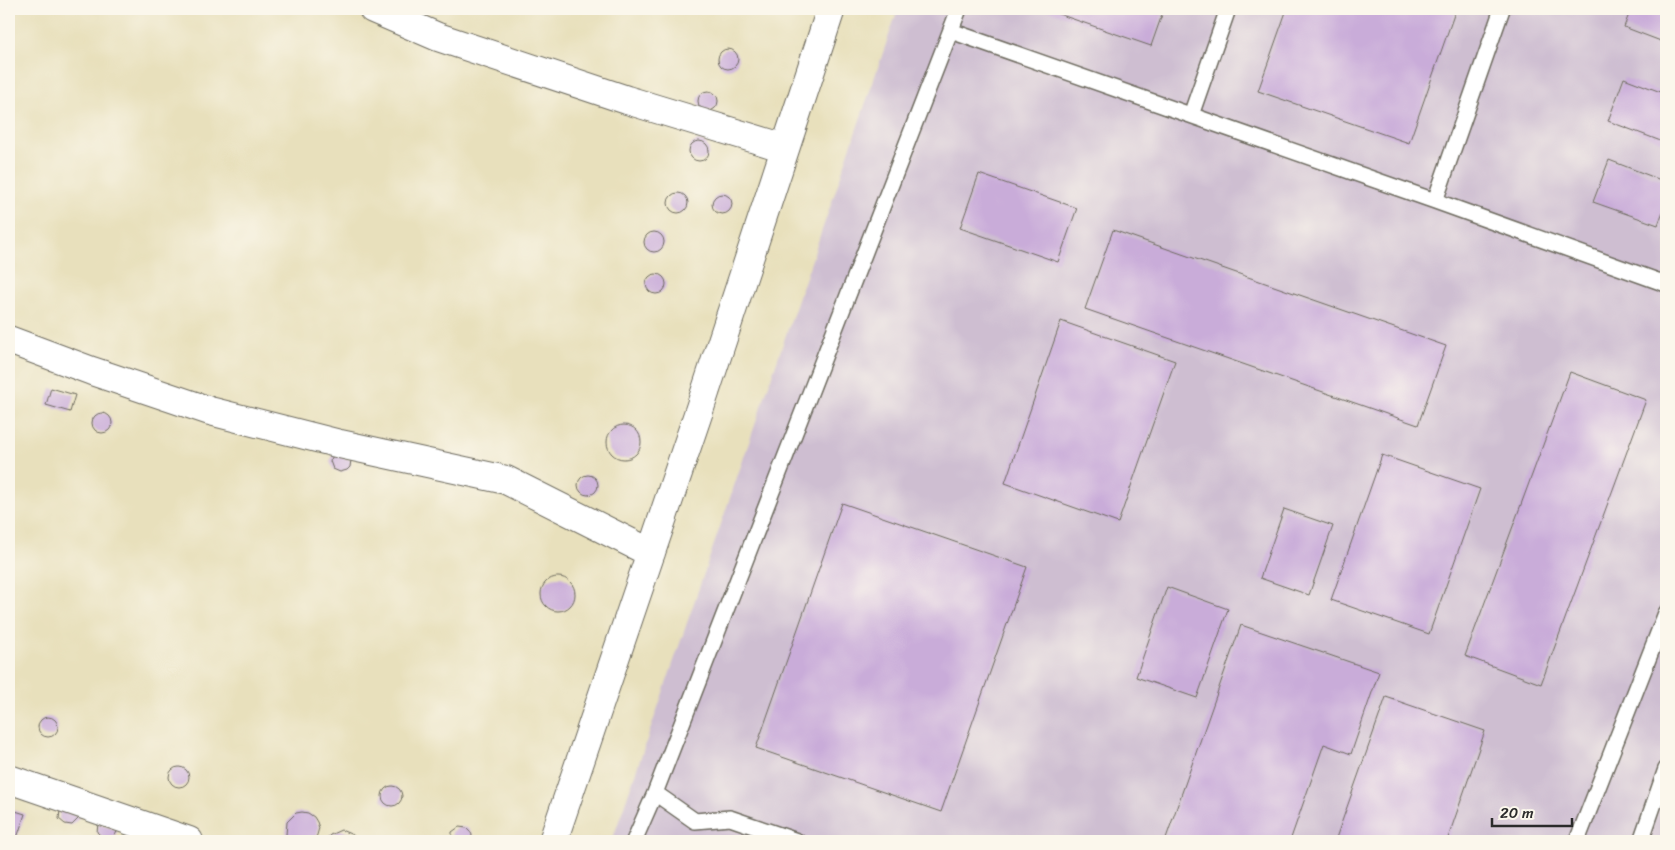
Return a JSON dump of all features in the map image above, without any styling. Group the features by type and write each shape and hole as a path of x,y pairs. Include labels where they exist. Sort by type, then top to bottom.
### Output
{"street":[{"path":"373,9 448,40 627,100 785,148"},
{"path":"554,841 700,408 831,9"},
{"path":"9,340 92,371 210,411 340,444 506,480 651,553"},
{"path":"9,779 189,841"}],"lane":[{"path":"634,841 655,793 959,9"},
{"path":"1191,115 1228,9"},
{"path":"1435,201 1502,9"},
{"path":"951,31 1666,284"},
{"path":"1577,841 1666,613"},
{"path":"1641,841 1666,769"},
{"path":"655,793 695,821 730,818 798,841"}],"shaded area":[{"path":"898,9 1666,9 1666,841 612,841"}],"building":[{"path":"1044,9 1164,9 1151,46"},
{"path":"1287,9 1456,9 1409,143 1258,91"},
{"path":"1631,9 1666,9 1666,43 1624,27"},
{"path":"724,49 732,49 738,55 738,63 732,69 724,69 718,63 718,55"},
{"path":"1624,78 1666,94 1666,143 1608,121"},
{"path":"704,91 712,91 718,97 718,105 712,111 704,111 698,105 698,97"},
{"path":"695,141 703,141 709,147 709,155 703,161 695,161 689,155 689,147"},
{"path":"1609,160 1666,182 1666,203 1658,225 1593,202"},
{"path":"979,174 1077,208 1058,262 960,228"},
{"path":"674,193 682,193 688,199 688,207 682,213 674,213 668,207 668,199"},
{"path":"722,194 729,197 732,204 729,211 722,214 715,211 712,204 715,197"},
{"path":"1113,230 1446,346 1418,425 1085,309"},
{"path":"650,232 658,232 664,238 664,246 658,252 650,252 644,246 644,238"},
{"path":"652,274 660,274 666,280 666,288 660,294 652,294 646,288 646,280"},
{"path":"1061,321 1175,361 1118,523 1005,483"},
{"path":"1570,372 1646,400 1541,684 1465,656"},
{"path":"51,388 75,395 70,412 46,405"},
{"path":"98,413 106,413 112,419 112,427 106,433 98,433 92,427 92,419"},
{"path":"624,425 636,430 641,442 636,454 624,459 612,454 607,442 612,430"},
{"path":"334,454 351,460 350,467 347,470 340,472 333,469 330,461"},
{"path":"1382,455 1480,489 1429,634 1331,600"},
{"path":"584,475 592,475 598,481 598,489 592,495 584,495 578,489 578,481"},
{"path":"842,503 1027,567 941,812 756,748"},
{"path":"1284,509 1333,526 1309,595 1260,578"},
{"path":"558,577 570,582 575,594 570,606 558,611 546,606 541,594 546,582"},
{"path":"1167,587 1228,609 1197,698 1136,677"},
{"path":"1241,625 1379,672 1351,754 1324,744 1290,841 1165,841"},
{"path":"1386,697 1485,731 1447,841 1335,841"},
{"path":"44,717 52,717 58,723 58,731 52,737 44,737 38,731 38,723"},
{"path":"175,767 183,767 189,773 189,781 183,787 175,787 169,781 169,773"},
{"path":"388,786 396,786 402,792 402,800 396,806 388,806 382,800 382,792"},
{"path":"9,809 25,814 16,841 9,840"},
{"path":"60,810 80,817 72,825 65,824 59,819"},
{"path":"302,812 314,817 317,822 319,828 314,841 291,841 286,835 287,822 296,813"},
{"path":"98,824 118,830 114,837 103,838 97,832"},
{"path":"459,827 467,828 470,831 472,835 471,841 452,841 452,832"},
{"path":"341,830 353,835 357,841 325,841 330,835"}]}
